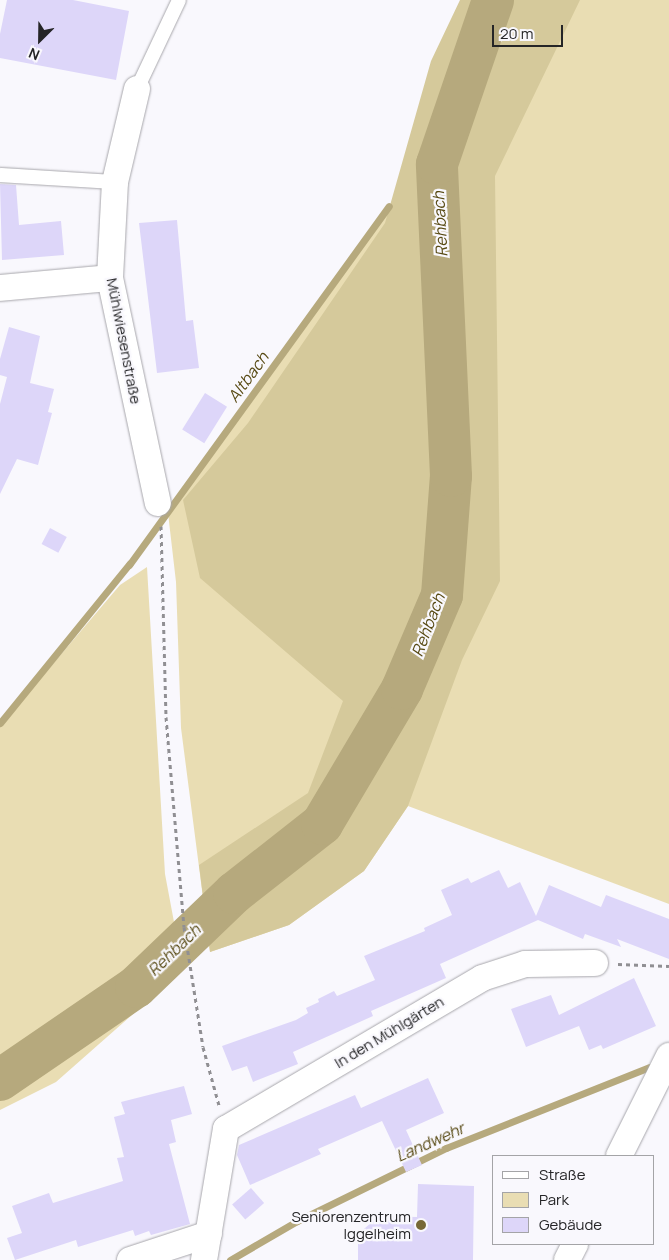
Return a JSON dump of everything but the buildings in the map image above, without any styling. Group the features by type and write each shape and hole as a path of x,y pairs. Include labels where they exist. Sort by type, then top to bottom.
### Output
{"street":[{"name":"Mühlwiesenstraße","path":"137,89 115,182 110,278 158,503"},
{"path":"0,288 110,278"},
{"name":"In den Mühlgärten","path":"226,1129 482,978 525,964 594,963"},
{"path":"620,1155 669,1056"},
{"path":"130,1260 206,1251 226,1129"},
{"path":"567,1260 574,1245"}],"lane":[{"path":"137,89 179,0"},
{"path":"0,175 115,182"}],"path":[{"path":"162,534 166,717 184,927 190,952 203,1048 226,1129"},
{"path":"594,963 669,966"}],"green space":[{"path":"538,0 669,0 669,904 408,806 364,871 289,925 210,952 181,728 176,582 168,513"},
{"path":"147,567 165,874 183,970 56,1082 0,1110 0,726 120,585"}],"shaded area":[{"path":"460,0 580,0 495,176 500,581 462,660 408,806 364,871 289,925 210,952 199,865 308,793 343,701 200,578 183,500 248,423 385,223 431,61"}],"waterway":[{"name":"Rehbach","path":"0,1080 136,987 234,893 322,824 402,689 442,595 451,476 437,164 493,0"},
{"name":"Altbach","path":"129,565 389,206"},
{"name":"Altbach","path":"0,723 130,563"},
{"name":"Landwehr","path":"230,1260 297,1221 446,1148 650,1067"}],"place":[{"name":"Seniorenzentrum Iggelheim","path":"421,1225"}]}
